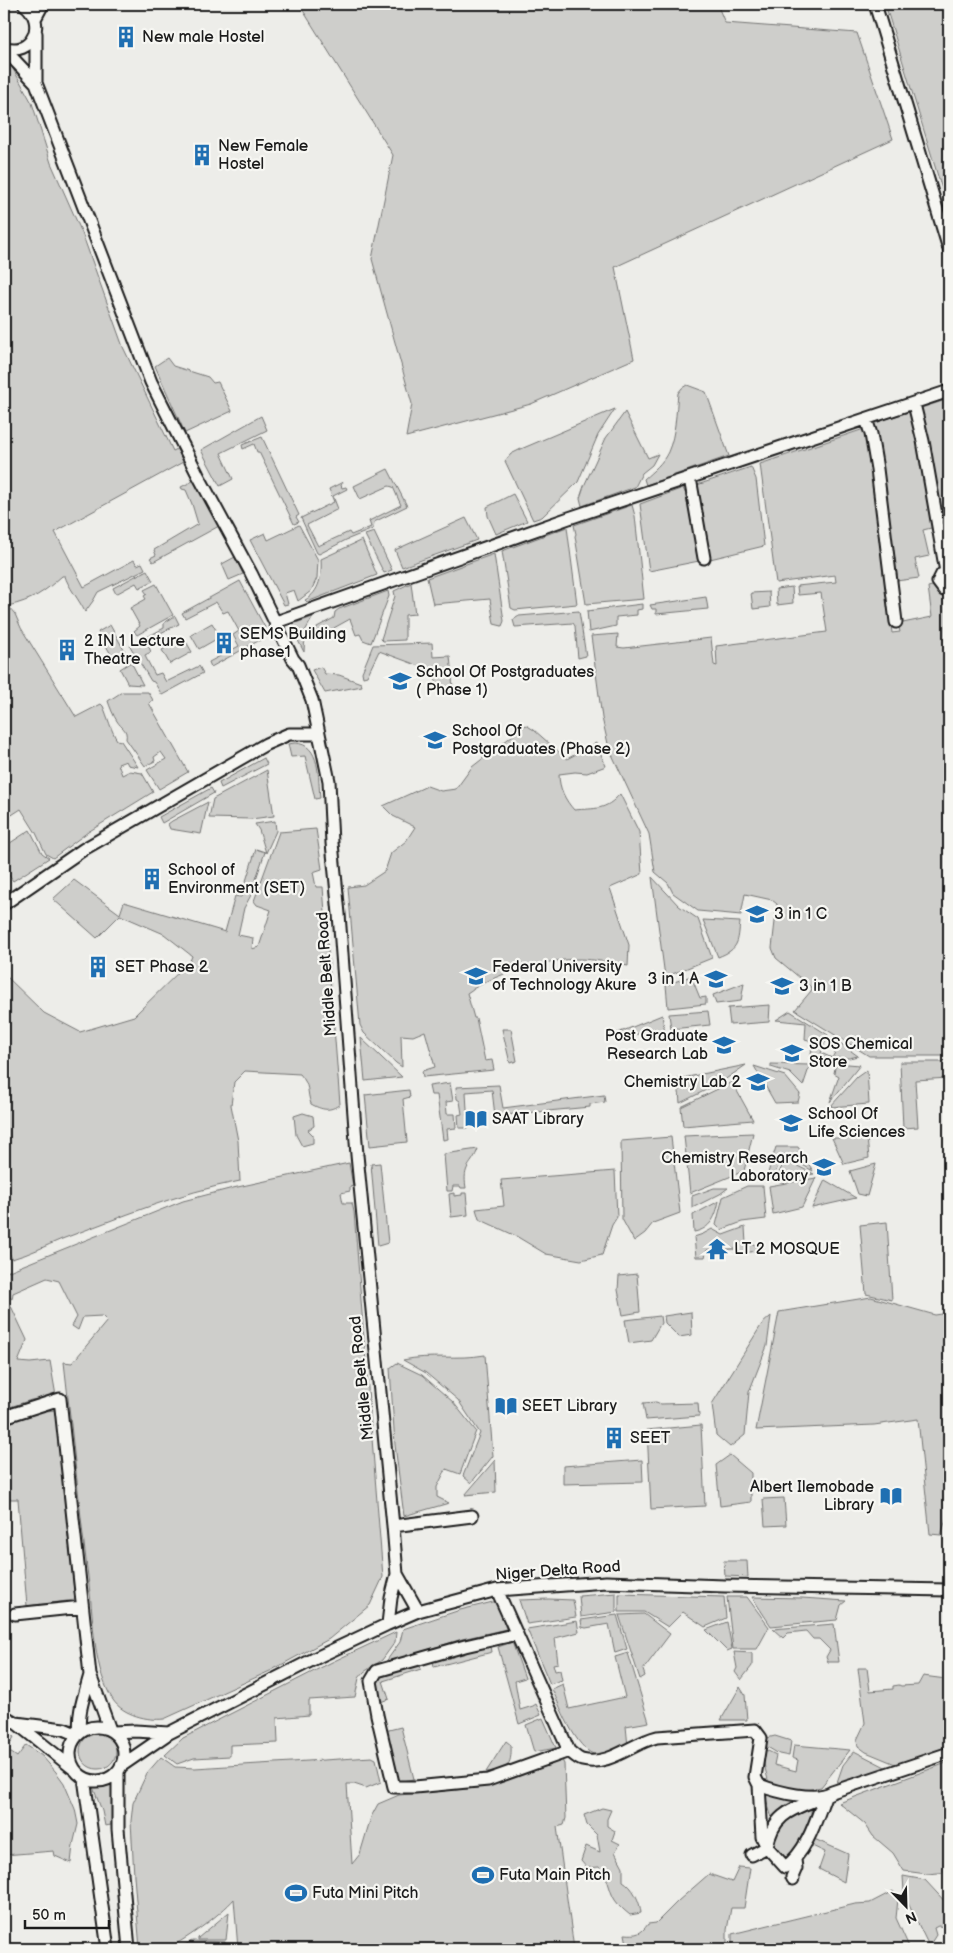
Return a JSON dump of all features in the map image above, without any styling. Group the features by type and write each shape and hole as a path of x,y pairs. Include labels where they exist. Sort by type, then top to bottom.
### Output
{"street":[{"path":"24,4 32,10 36,17 36,83"},
{"path":"36,17 43,4"},
{"path":"875,4 949,249"},
{"path":"4,48 21,48 36,33"},
{"path":"4,48 36,83"},
{"name":"Middle Belt Road","path":"36,83 151,382 276,622 312,700 329,780 332,843 357,1155 397,1574 391,1598 388,1624"},
{"path":"276,622 562,521 949,391"},
{"path":"914,404 924,449 942,553 948,572 942,574 938,582 940,587 949,592"},
{"path":"866,419 871,434 877,469 896,622"},
{"path":"690,478 704,558"},
{"path":"4,904 84,849 266,744 289,734 319,734"},
{"path":"4,1417 60,1399 90,1675 111,1731"},
{"path":"393,1526 472,1516"},
{"name":"Middle Belt Road","path":"397,1574 418,1611"},
{"name":"Niger Delta Road","path":"120,1768 170,1733 320,1656 418,1611 497,1590 606,1582 949,1590"},
{"path":"497,1590 569,1751 581,1760 598,1761 614,1757 643,1740 657,1737 755,1730 761,1738 755,1777 759,1785 762,1837 767,1846 785,1867 795,1860 814,1825 825,1796"},
{"path":"15,1614 82,1607"},
{"path":"517,1634 448,1651 377,1672 372,1681 374,1700 394,1786 415,1787 488,1780 569,1751"},
{"path":"79,1733 78,1720 90,1675"},
{"path":"4,1716 16,1723 80,1774 93,1780 111,1777 120,1768"},
{"path":"16,1723 64,1729 79,1733"},
{"path":"108,1949 92,1832 80,1774 71,1763 70,1753 72,1743 79,1733 88,1728 99,1727 111,1731 120,1738 123,1747 124,1756 120,1768 118,1829 130,1949"},
{"path":"111,1731 136,1730 170,1733"},
{"path":"767,1846 769,1832 783,1814 832,1792 949,1753"},
{"path":"759,1785 778,1792 825,1796"},
{"path":"752,1855 767,1846"},
{"path":"793,1879 796,1868 795,1860"}],"shaded area":[{"path":"299,4 717,4 725,23 857,33 893,139 615,267 634,359 531,404 406,437 412,404 372,259 393,155"},
{"path":"885,4 949,4 949,199 945,199"},
{"path":"4,56 7,58 32,103 51,163 82,233 123,347 173,451 177,449 183,462 55,532 84,587 134,560 137,565 142,563 145,569 98,592 85,612 65,576 62,576 37,595 8,606 15,614 21,628 76,717 101,704 115,737 121,741 138,767 128,765 126,761 118,764 122,775 130,771 142,773 153,792 88,832 53,858 46,854 21,809 4,820"},
{"path":"167,358 173,366 208,377 213,383 218,382 232,411 185,433 155,366"},
{"path":"687,385 706,392 729,456 646,485 644,479 661,463 671,445 678,393"},
{"path":"949,399 949,520 943,522 921,408"},
{"path":"615,409 598,435 578,482 542,517 533,520 505,461 511,454 521,449"},
{"path":"912,411 935,527 923,530 929,556 915,559 919,578 896,581 872,423"},
{"path":"625,412 648,458 658,454 652,465 642,473 635,487 582,506 580,498 584,486 606,438"},
{"path":"261,416 267,430 221,453 233,479 220,486 201,450"},
{"path":"864,429 878,514 892,633 900,632 898,624 932,617 928,587 936,585 945,592 947,598 949,597 949,1056 869,1056 795,1010 812,988 776,958 772,948 777,904 772,900 745,894 741,915 698,911 673,893 668,883 655,872 649,834 609,748 602,718 591,636 618,634 617,647 624,648 711,638 714,665 717,666 716,646 827,632 821,593 798,595 797,586 836,582 835,575 776,583 760,464"},
{"path":"262,437 299,515 296,517 299,522 294,524 254,444 243,449 242,445"},
{"path":"751,467 756,479 764,546 710,559 697,485"},
{"path":"388,469 407,506 374,522 373,529 319,554 317,553 301,518 334,502 329,489 343,482 342,488 346,487 347,489 333,496 338,509 307,525 318,546 349,532 351,535 371,527 369,521 401,505 393,487 389,486 360,499 354,486"},
{"path":"195,480 219,526 153,562 150,558 156,555 154,550 198,524 186,490 181,487"},
{"path":"683,488 687,497 699,561 649,571 640,504"},
{"path":"513,494 527,521 496,534 488,516 487,507"},
{"path":"632,505 635,516 644,599 586,604 574,525"},
{"path":"466,518 477,540 402,567 395,550"},
{"path":"299,525 318,560 317,578 311,591 298,601 294,590 285,593 288,604 284,605 250,540 265,533 268,540"},
{"path":"567,527 577,604 515,610 511,608 502,551"},
{"path":"374,532 392,570 384,573 365,535"},
{"path":"362,540 377,575 307,602 305,600 314,592 319,582 321,559"},
{"path":"494,554 504,621 502,626 494,624 490,599 433,604 427,578"},
{"path":"235,557 243,574 229,580 222,564"},
{"path":"147,570 153,581 139,588 136,583 116,594 113,588"},
{"path":"240,581 269,635 211,667 209,662 239,646 233,635 239,631 228,611 223,613 216,602 185,618 182,613"},
{"path":"411,583 415,614 405,615 405,640 383,641 381,639 395,596 394,591"},
{"path":"156,584 173,615 137,635 134,631 140,626 130,608 146,599 144,596 147,594 144,590"},
{"path":"792,587 793,603 777,605 776,589"},
{"path":"388,591 389,596 371,643 363,640 360,634 356,635 350,619 314,639 317,627 334,618 335,612 339,609"},
{"path":"769,592 770,607 753,609 751,593"},
{"path":"706,597 708,609 656,614 656,609 652,609 650,605"},
{"path":"642,604 642,609 637,610 637,615 616,617 616,626 589,632 587,611"},
{"path":"579,611 586,656 578,658 575,626 573,623 515,627 513,620 519,616"},
{"path":"175,616 179,624 146,640 151,652 145,655 146,658 155,675 161,673 166,682 199,666 203,673 162,695 154,682 151,681 130,646 164,628 164,623"},
{"path":"313,617 305,631 304,652 290,625"},
{"path":"212,623 220,637 199,649 191,635"},
{"path":"110,625 128,657 116,663 98,632"},
{"path":"184,638 192,652 170,664 162,650"},
{"path":"432,643 433,657 450,656 453,688 438,688 433,671 379,651 367,676 363,677 362,672 373,645"},
{"path":"131,662 143,685 128,684 120,669"},
{"path":"321,667 325,674 339,675 361,683 362,686 325,693 312,670"},
{"path":"122,692 148,692 153,700 149,703 188,772 159,789 147,770 166,759 161,752 154,757 155,761 145,766 126,739 125,731 116,719 108,701"},
{"path":"526,725 567,759 596,743 606,766 587,773 559,774 563,794 574,810 600,808 610,803 620,794 639,832 642,874 610,888 629,945 628,966 603,961 564,960 520,969 491,979 478,986 467,993 474,1018 476,1018 485,1061 492,1060 494,1070 423,1077 422,1071 435,1067 425,1031 413,1036 401,1035 402,1067 364,1033 360,1025 348,887 364,885 385,871 391,853 406,841 415,827 393,816 383,806 427,786 441,791 456,789 472,767"},
{"path":"295,743 310,749 314,756 318,772 320,798 315,799 305,756 291,757 288,744"},
{"path":"264,758 267,764 221,788 219,783"},
{"path":"267,770 274,816 251,819 209,818 213,799"},
{"path":"211,788 214,793 162,823 159,817"},
{"path":"208,802 201,834 170,829 168,824 172,821"},
{"path":"275,821 276,831 266,853 259,830 255,824"},
{"path":"316,829 322,869 313,872 316,887 323,887 340,1104 326,1109 311,1104 307,1086 300,1074 245,1071 234,1082 231,1105 238,1141 240,1181 194,1192 150,1206 12,1259 4,1240 4,974 44,1013 80,1032 134,1016 190,961 192,956 164,934 120,915 97,938 53,899 74,880 120,914 124,902 225,932 235,896 241,897 256,849 265,852 250,897 244,908 238,935 253,938 252,949 259,947 271,910 257,905 254,901 279,832"},
{"path":"30,830 42,853 49,858 13,881 4,868 4,847"},
{"path":"652,877 679,906 698,919 712,958 665,977"},
{"path":"703,920 740,922 738,940 734,948 718,957"},
{"path":"691,976 700,998 706,997 706,1004 668,1008 666,985"},
{"path":"744,983 741,1001 716,1004 713,995"},
{"path":"770,1005 769,1022 730,1025 728,1008"},
{"path":"708,1011 710,1025 671,1029 669,1014"},
{"path":"790,1011 828,1035 821,1053 832,1058 811,1058 812,1041 805,1039 806,1023 776,1020"},
{"path":"662,1015 665,1033 613,1035"},
{"path":"502,1029 511,1029 517,1061 510,1063"},
{"path":"361,1038 402,1077 365,1081"},
{"path":"840,1043 858,1056 849,1058 832,1058"},
{"path":"900,1062 949,1062 949,1078 915,1080 918,1127 903,1128"},
{"path":"836,1063 860,1065 830,1102 839,1076 834,1073"},
{"path":"771,1064 810,1065 803,1086 790,1073 771,1067"},
{"path":"746,1065 720,1083 680,1103 678,1079"},
{"path":"754,1066 785,1076 800,1094 798,1102 775,1103"},
{"path":"867,1070 869,1104 830,1107 857,1077"},
{"path":"732,1082 753,1120 683,1126 681,1107"},
{"path":"450,1083 453,1101 446,1102 447,1114 455,1114 456,1128 447,1129 448,1139 443,1140 437,1095 431,1095 429,1086"},
{"path":"499,1085 503,1108 604,1095 605,1102 590,1104 590,1107 495,1116 492,1090 466,1092 468,1128 459,1128 458,1115 462,1114 460,1101 457,1099 456,1087"},
{"path":"409,1090 410,1097 403,1099 407,1142 370,1146 365,1095"},
{"path":"303,1113 313,1116 314,1126 308,1130 313,1135 313,1143 302,1146 296,1135 294,1116"},
{"path":"753,1133 744,1171 690,1193 684,1136"},
{"path":"671,1137 680,1213 653,1223 645,1233 634,1241 622,1219 621,1141"},
{"path":"832,1138 867,1138 869,1158 844,1164"},
{"path":"776,1147 798,1147 813,1171 783,1154 774,1176 767,1176"},
{"path":"478,1149 466,1170 466,1188 453,1186 452,1191 447,1191 444,1154"},
{"path":"785,1160 814,1174 776,1179"},
{"path":"349,1163 353,1186 350,1187 350,1191 341,1193 343,1203 352,1203 354,1212 383,1577 370,1605 329,1639 270,1671 164,1719 136,1716 123,1710 113,1700 98,1662 64,1362 72,1363 107,1321 102,1316 83,1317 78,1330 72,1326 77,1317 59,1281 47,1278 13,1293 12,1299 4,1293 4,1273 183,1201 233,1188"},
{"path":"380,1163 388,1243 378,1246 371,1164"},
{"path":"876,1164 867,1196 858,1194 850,1171"},
{"path":"615,1171 617,1217 612,1225 602,1255 581,1260 546,1254 516,1236 479,1219 476,1209 504,1206 501,1180"},
{"path":"816,1178 802,1207 773,1214 769,1186"},
{"path":"825,1180 856,1198 812,1208"},
{"path":"747,1186 763,1186 766,1219 742,1222 721,1230 716,1225 723,1197"},
{"path":"714,1188 728,1188 692,1208 692,1196"},
{"path":"454,1193 454,1196 466,1193 468,1215 451,1217 449,1194"},
{"path":"719,1201 709,1225 694,1232 693,1215"},
{"path":"887,1222 892,1300 866,1294 860,1225"},
{"path":"745,1227 746,1244 760,1245 755,1251 740,1254 738,1249 707,1250 705,1257 696,1257 694,1237 712,1229 723,1235"},
{"path":"637,1274 640,1312 623,1315 618,1290 619,1276"},
{"path":"871,1297 935,1315 949,1313 949,1510 941,1535 930,1534 918,1419 874,1425 756,1430 779,1312"},
{"path":"4,1300 10,1304 27,1340 18,1362 50,1361 56,1396 31,1400 4,1409"},
{"path":"691,1312 692,1335 679,1337 665,1323 664,1316"},
{"path":"660,1316 661,1323 651,1340 629,1343 625,1320"},
{"path":"771,1316 767,1346 749,1392 745,1435 730,1447 716,1435 712,1404 762,1324"},
{"path":"485,1355 493,1456 471,1483 463,1476 480,1433 458,1400 426,1373 403,1360 423,1357"},
{"path":"397,1363 422,1375 453,1402 476,1431 460,1474 446,1469 437,1487 437,1497 449,1503 404,1516 395,1445 390,1368"},
{"path":"656,1402 661,1404 698,1403 699,1416 646,1420 643,1403"},
{"path":"55,1410 75,1600 27,1606 18,1499 4,1499 4,1424 37,1412"},
{"path":"701,1425 705,1506 651,1509 647,1430"},
{"path":"730,1455 751,1473 751,1502 720,1506 716,1465"},
{"path":"495,1460 496,1492 465,1495"},
{"path":"642,1460 643,1482 563,1484 563,1466"},
{"path":"784,1498 786,1525 765,1526 763,1499"},
{"path":"724,1561 747,1561 748,1577 725,1576"},
{"path":"616,1593 616,1612 581,1617 579,1596"},
{"path":"619,1594 724,1597 726,1618 705,1627 683,1612 668,1627 644,1612 619,1612"},
{"path":"727,1597 747,1597 769,1627 757,1649 733,1649"},
{"path":"752,1597 846,1601 841,1605 837,1620 771,1626"},
{"path":"519,1600 573,1600 576,1617 527,1624"},
{"path":"497,1601 506,1629 462,1639 385,1663 400,1642 403,1629 460,1610"},
{"path":"644,1614 670,1634 643,1670 645,1676 640,1679 619,1615"},
{"path":"617,1615 627,1649 615,1653 609,1624 586,1628 582,1627 581,1620"},
{"path":"577,1621 579,1632 555,1638 558,1663 553,1664 555,1671 560,1670 562,1680 550,1684 527,1629"},
{"path":"727,1622 732,1649 727,1651 706,1630"},
{"path":"834,1624 839,1662 828,1662 826,1657 830,1650 819,1639 813,1639 806,1631 788,1633 783,1638 773,1629"},
{"path":"396,1632 395,1642 382,1660 364,1672 359,1678 355,1697 309,1700 309,1715 277,1718 278,1743 230,1745 230,1756 194,1758 177,1764 165,1755 183,1738 332,1662"},
{"path":"512,1642 525,1678 515,1681 520,1710 536,1704 541,1715 519,1724 498,1647"},
{"path":"491,1646 492,1652 434,1667 433,1661"},
{"path":"734,1652 752,1653 752,1666 741,1680 735,1672 737,1668"},
{"path":"628,1653 649,1722 626,1726 628,1747 605,1756 593,1754 585,1749 571,1730 552,1689 563,1684 569,1709 625,1697 615,1657"},
{"path":"419,1663 421,1669 383,1681 389,1699 380,1702 376,1678 382,1674"},
{"path":"858,1668 867,1668 870,1691 893,1689 893,1686 899,1685 918,1685 923,1676 946,1679 949,1684 949,1749 900,1766 866,1752 858,1746 857,1740 865,1723"},
{"path":"740,1687 745,1695 747,1720 721,1720"},
{"path":"543,1718 556,1748 534,1752 526,1725"},
{"path":"401,1727 414,1779 397,1782 385,1731"},
{"path":"4,1730 14,1737 7,1750 17,1757 26,1745 42,1756 64,1783 75,1809 78,1824 71,1863 55,1856 54,1851 4,1855"},
{"path":"98,1733 105,1734 111,1738 115,1744 115,1758 111,1764 105,1768 98,1769 91,1768 85,1764 81,1758 80,1751 81,1744 85,1738 91,1734"},
{"path":"775,1736 791,1741 789,1756 779,1754 764,1745 767,1738"},
{"path":"506,1741 511,1745 509,1763 499,1770 486,1772"},
{"path":"794,1745 850,1750 821,1787 802,1791 769,1784 764,1764 764,1749 776,1755 774,1765 796,1771 798,1760 792,1758"},
{"path":"854,1751 891,1770 834,1791 843,1765"},
{"path":"161,1757 175,1767 195,1768 372,1757 376,1759 381,1782 366,1788 347,1784 352,1864 360,1854 371,1817 378,1804 399,1795 476,1788 561,1758 564,1764 566,1818 564,1825 557,1827 574,1949 238,1949 234,1899 221,1912 172,1946 161,1950 140,1949 131,1821 133,1803 147,1773"},
{"path":"949,1762 949,1872 927,1874 904,1871 893,1853 873,1836 865,1824 839,1803"},
{"path":"115,1782 111,1825 105,1826 102,1811 93,1787 102,1787"},
{"path":"764,1793 798,1801 772,1818"},
{"path":"602,1808 611,1810 607,1819 607,1826 615,1831 612,1840 620,1844 615,1852 623,1867 623,1881 635,1895 641,1913 630,1915 626,1912 615,1900 607,1878 599,1867 587,1868 581,1861 586,1846 600,1852 597,1835 587,1825 584,1815"},
{"path":"811,1809 810,1824 807,1832 785,1864 769,1846 785,1816"},
{"path":"812,1838 848,1854 844,1882 819,1869 825,1852 810,1845"},
{"path":"739,1867 750,1868 744,1908 731,1908 727,1930 727,1949 628,1949 625,1934 638,1933 648,1924 656,1923 709,1874 732,1882"},
{"path":"903,1876 925,1880 949,1906 949,1926 934,1928 936,1935 929,1946 907,1901 904,1892"},
{"path":"893,1891 898,1899 896,1918 910,1949 732,1949 732,1934 855,1904 870,1903"},
{"path":"229,1912 226,1940 198,1940 198,1938"},
{"path":"192,1941 225,1942 225,1949 177,1949"}],"place":[{"name":"New male Hostel","path":"126,37"},
{"name":"New Female Hostel","path":"202,155"},
{"name":"SEMS Building phase1","path":"224,643"},
{"name":"2 IN 1 Lecture Theatre","path":"67,650"},
{"name":"School Of Postgraduates ( Phase 1)","path":"400,681"},
{"name":"School Of Postgraduates (Phase 2)","path":"435,740"},
{"name":"School of Environment (SET)","path":"152,879"},
{"name":"3 in 1 C","path":"757,914"},
{"name":"SET Phase 2","path":"98,967"},
{"name":"Federal University of Technology Akure","path":"476,976"},
{"name":"3 in 1 A","path":"716,979"},
{"name":"3 in 1 B","path":"782,986"},
{"name":"Post Graduate Research Lab","path":"724,1045"},
{"name":"SOS Chemical Store","path":"792,1053"},
{"name":"Chemistry Lab 2","path":"758,1082"},
{"name":"SAAT Library","path":"476,1119"},
{"name":"School Of Life Sciences","path":"791,1123"},
{"name":"Chemistry Research Laboratory","path":"824,1167"},
{"name":"LT 2 MOSQUE","path":"717,1249"},
{"name":"SEET Library","path":"506,1406"},
{"name":"SEET","path":"614,1438"},
{"name":"Albert Ilemobade Library","path":"891,1496"},
{"name":"Futa Main Pitch","path":"483,1875"},
{"name":"Futa Mini Pitch","path":"296,1893"}]}
